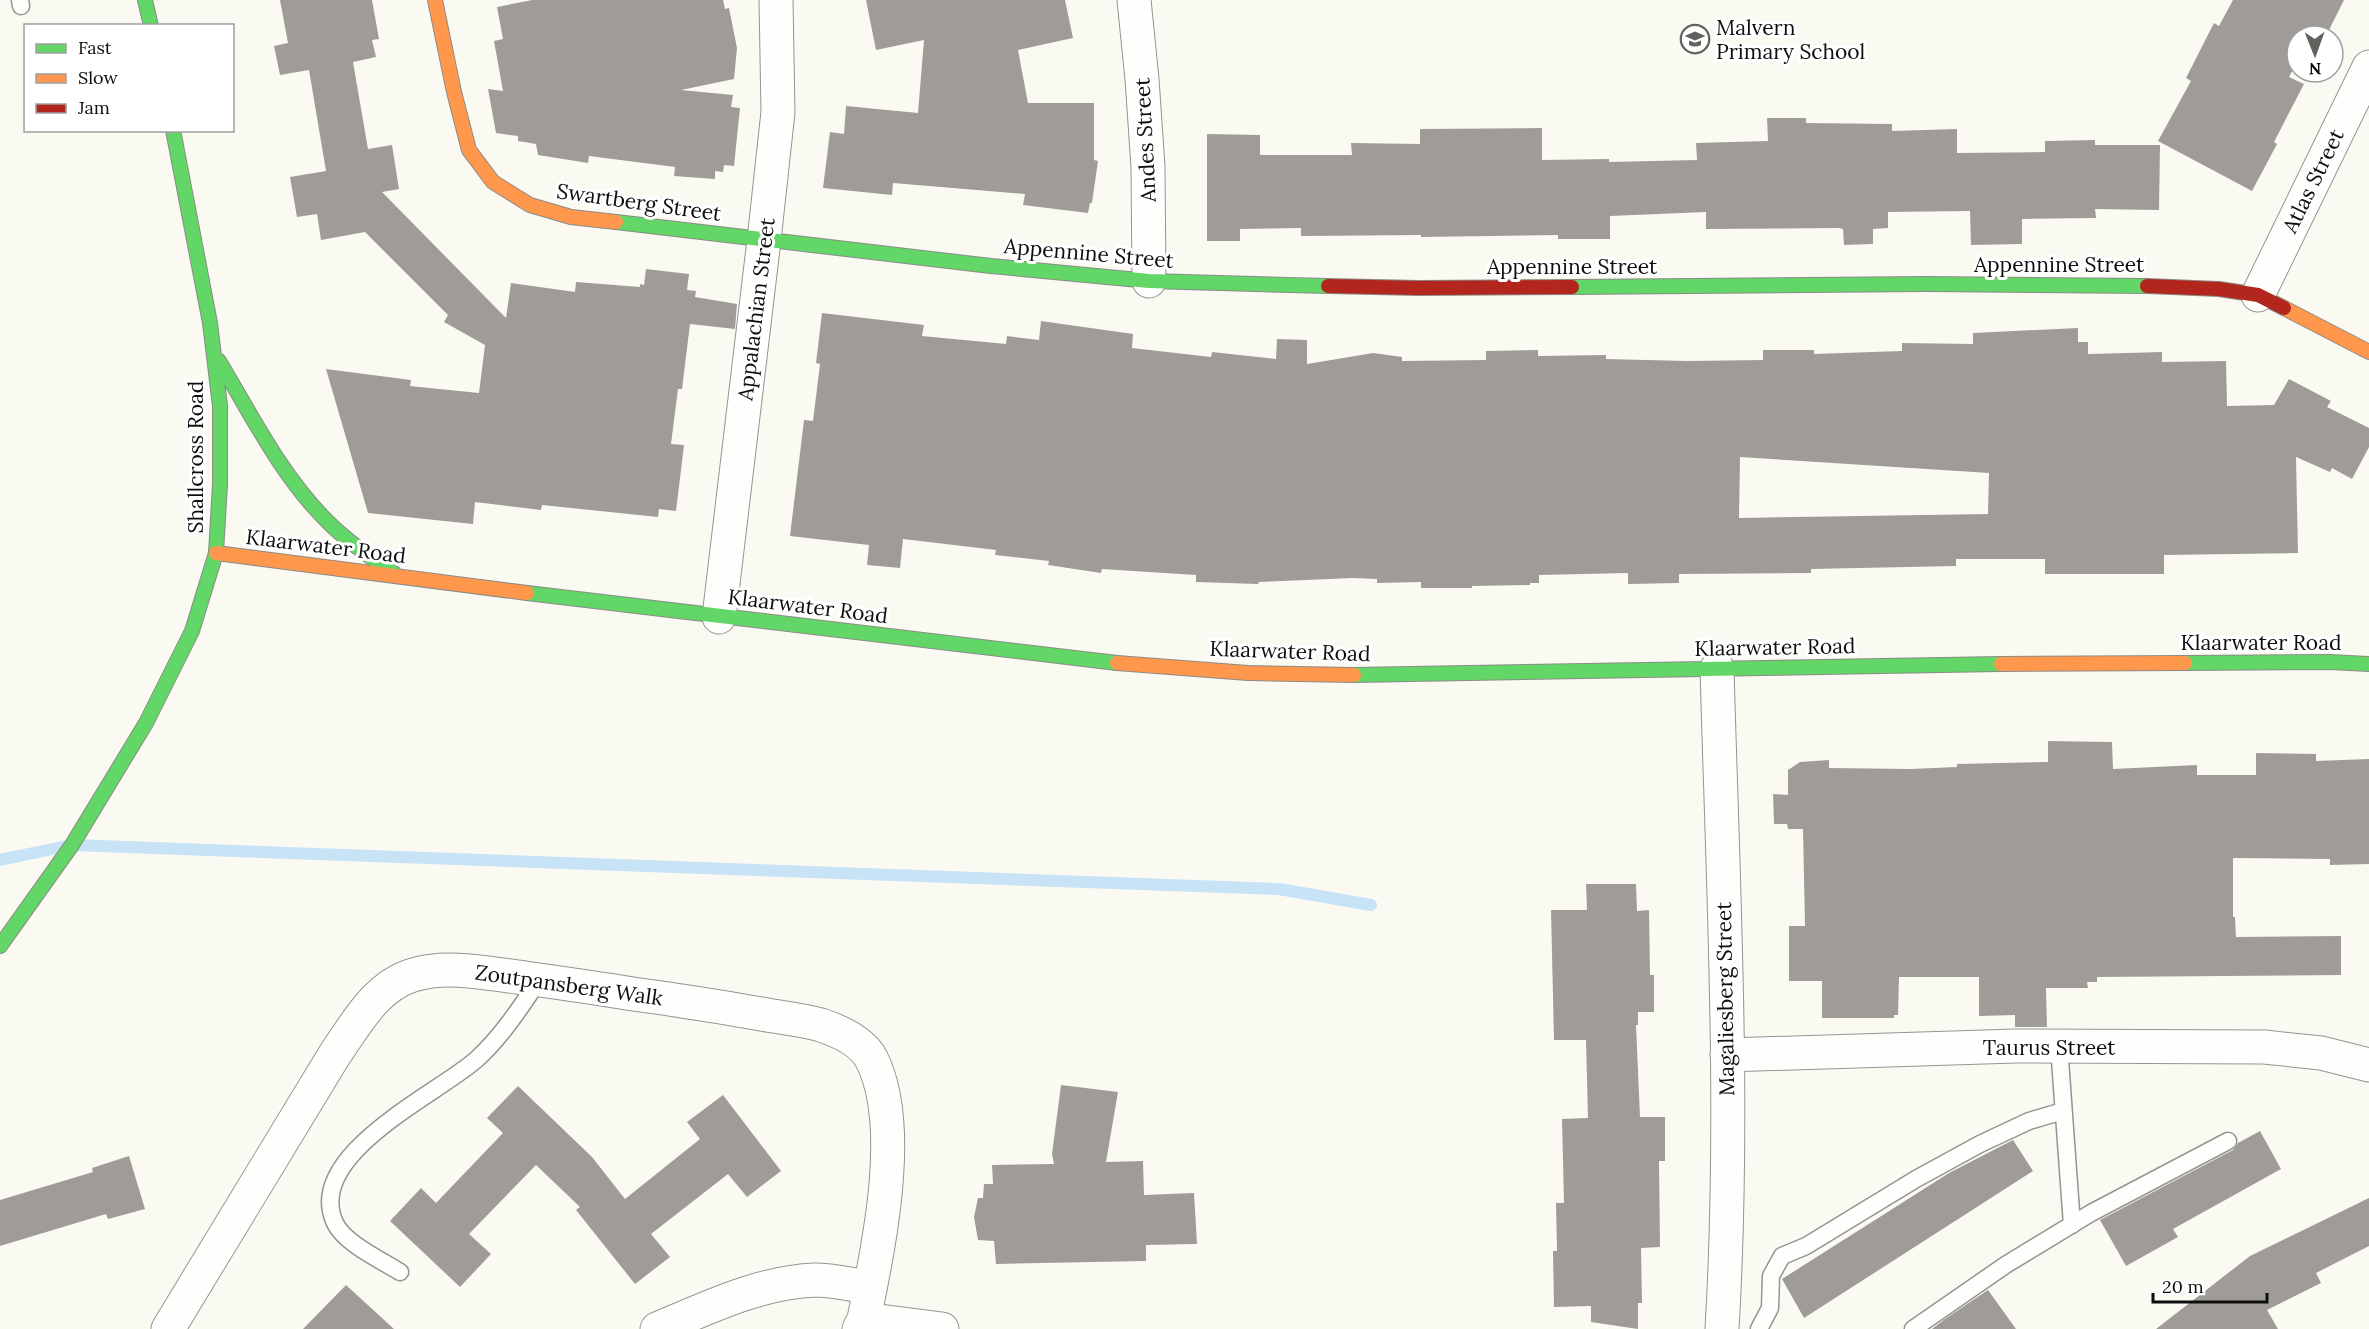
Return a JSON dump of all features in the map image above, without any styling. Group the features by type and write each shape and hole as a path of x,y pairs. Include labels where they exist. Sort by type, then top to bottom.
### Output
{"street":[{"path":"145,0 151,24"},
{"name":"Swartberg Street","path":"435,0 454,92 470,150 493,182 530,205 571,217 765,240"},
{"name":"Appalachian Street","path":"719,617 765,240 778,112 776,0"},
{"name":"Andes Street","path":"1134,0 1143,79 1148,167 1149,281"},
{"name":"Atlas Street","path":"2258,295 2369,67"},
{"name":"Shallcross Road","path":"0,946 72,845 147,723 192,631 216,553 220,484 220,406 210,323 173,132"},
{"name":"Appennine Street","path":"765,240 991,266 1149,281 1419,288 1926,284 2163,286 2258,295 2369,352"},
{"path":"214,352 287,473 319,513 356,547 398,576"},
{"name":"Klaarwater Road","path":"216,553 719,617 1118,663 1248,673 1344,675 2059,663 2330,662 2369,664"},
{"name":"Magaliesberg Street","path":"1717,668 1727,1055 1725,1280 1722,1329"},
{"name":"Zoutpansberg Walk","path":"168,1329 335,1054 365,1011 386,989 412,975 441,970 539,980 743,1010 819,1025 851,1038 871,1058 882,1090 886,1124 887,1172 881,1235 861,1324"},
{"name":"Taurus Street","path":"1727,1055 2059,1046 2264,1047 2321,1053 2369,1065"},
{"path":"657,1329 719,1303 784,1284 816,1280 870,1287"},
{"path":"861,1324 942,1329"}],"lane":[{"path":"399,1272 343,1236 334,1222 331,1191 339,1174 357,1148 414,1102 476,1060 501,1035 539,980"},
{"path":"2059,1046 2072,1225"},
{"path":"1759,1329 1770,1308 1771,1276 1782,1256 1806,1246 1916,1179 1980,1144 2029,1121 2063,1111"},
{"path":"1913,1329 2007,1264 2072,1225 2228,1141"}],"building":[{"path":"280,0 372,0 379,39 372,40 376,57 353,62 368,149 392,145 399,189 382,192 506,318 511,283 575,292 576,282 640,287 640,284 644,285 646,269 689,274 687,290 696,291 695,297 737,304 735,329 690,324 682,389 678,389 671,444 684,445 676,511 659,509 658,517 542,505 541,510 475,502 473,524 368,513 326,369 411,380 410,386 479,393 485,345 444,322 448,315 365,232 321,240 317,214 297,217 290,177 326,171 309,70 280,75 274,46 288,43"},
{"path":"532,0 723,0 725,9 729,8 737,48 734,79 681,90 733,95 731,107 740,108 734,166 724,165 723,172 715,171 715,179 674,176 675,167 589,156 588,163 538,155 536,144 518,141 518,136 496,133 488,89 503,91 494,41 503,39 497,7"},
{"path":"866,0 1065,0 1073,38 1018,50 1028,103 1094,103 1094,160 1098,161 1092,203 1090,203 1088,213 1023,205 1025,194 893,183 892,195 823,188 830,132 844,134 846,106 918,113 924,40 876,50"},
{"path":"2233,0 2344,0 2332,24 2285,24 2285,84 2304,84 2274,142 2277,144 2252,191 2158,141 2191,81 2186,78 2214,23 2219,26"},
{"path":"1767,118 1806,118 1806,123 1892,124 1892,131 1957,129 1957,153 2045,152 2045,141 2095,140 2095,145 2160,145 2159,210 2095,209 2096,218 2022,219 2022,244 1971,245 1970,211 1888,212 1888,228 1873,229 1873,244 1844,245 1843,229 1838,228 1706,229 1706,212 1610,216 1610,239 1558,239 1558,235 1301,236 1301,228 1240,229 1240,241 1207,241 1207,134 1260,135 1260,155 1352,155 1351,143 1420,144 1420,129 1542,128 1542,160 1609,159 1609,162 1697,160 1696,143 1768,141"},
{"path":"822,313 924,325 922,336 1006,344 1007,336 1039,340 1041,321 1133,334 1132,348 1211,357 1212,352 1276,359 1277,339 1307,340 1307,364 1373,353 1402,357 1402,361 1486,360 1486,351 1538,350 1538,356 1606,355 1606,359 1687,361 1763,360 1763,350 1814,350 1814,354 1902,351 1902,343 1973,344 1973,333 2078,328 2078,342 2088,342 2088,354 2162,352 2162,362 2226,361 2227,406 2274,405 2289,379 2331,401 2327,407 2369,428 2369,447 2352,479 2332,468 2330,472 2296,457 2298,553 2164,555 2164,574 2045,574 2045,559 1956,559 1956,566 1811,569 1811,573 1679,574 1679,583 1628,584 1628,573 1539,575 1539,583 1530,583 1530,585 1472,586 1472,588 1421,588 1421,582 1377,583 1377,579 1353,578 1259,582 1258,584 1196,582 1196,575 1102,569 1101,573 1048,565 1049,561 995,555 996,550 903,539 900,568 867,565 869,545 790,536 804,420 813,421 820,364 816,363","holes":["1740,457 1989,473 1988,514 1739,518"]},
{"path":"2048,741 2112,742 2113,769 2197,765 2197,775 2256,775 2256,753 2316,754 2316,761 2369,759 2369,864 2330,865 2330,859 2233,858 2233,917 2235,917 2236,937 2341,936 2341,975 2097,977 2097,982 2087,982 2088,988 2046,988 2047,1027 2015,1027 2015,1015 1979,1016 1979,977 1899,977 1898,1015 1894,1015 1894,1018 1822,1018 1822,981 1789,981 1789,926 1805,926 1803,829 1788,829 1787,824 1774,824 1773,794 1788,795 1788,770 1800,762 1829,760 1829,768 1911,769 1957,767 1957,764 2048,762"},
{"path":"1586,884 1636,884 1637,911 1649,910 1650,975 1654,975 1654,1012 1638,1012 1638,1025 1636,1025 1640,1117 1665,1117 1665,1161 1659,1161 1660,1247 1641,1248 1642,1303 1638,1303 1638,1329 1591,1322 1591,1306 1554,1307 1553,1251 1557,1251 1556,1203 1564,1203 1562,1119 1588,1118 1586,1040 1554,1040 1551,910 1587,910"},
{"path":"1061,1085 1118,1092 1106,1162 1143,1161 1144,1195 1194,1193 1197,1244 1146,1245 1146,1261 996,1264 994,1241 978,1240 974,1217 978,1198 983,1198 984,1184 993,1184 992,1165 1054,1164 1052,1154"},
{"path":"518,1086 592,1157 625,1199 700,1139 687,1122 723,1095 781,1171 747,1197 728,1174 651,1234 670,1257 635,1284 576,1210 580,1207 536,1165 469,1234 491,1254 460,1287 390,1221 421,1188 436,1203 503,1133 487,1118"},
{"path":"2260,1131 2281,1169 2173,1229 2178,1237 2126,1266 2100,1220 2233,1150 2238,1143"},
{"path":"2013,1140 2033,1171 1804,1318 1782,1279 1949,1173"},
{"path":"129,1156 145,1209 108,1219 106,1214 0,1246 0,1200 93,1172 92,1168"},
{"path":"2369,1198 2369,1246 2316,1273 2321,1283 2267,1310 2278,1329 2156,1329 2250,1256"},
{"path":"346,1285 394,1329 303,1329"},
{"path":"1988,1290 2016,1329 1932,1329 1945,1319"}],"waterway":[{"path":"0,860 72,845 1279,889 1371,905"}],"traffic: fast":[{"path":"145,0 151,24"},
{"path":"0,946 72,845 146,723 192,631 216,553 220,484 220,406 210,323 173,132"},
{"path":"616,222 991,266 1149,281 1328,286"},
{"path":"1572,287 1926,284 2147,286"},
{"path":"219,361 296,486 328,522 368,556 394,573"},
{"path":"527,593 1117,663"},
{"path":"2185,663 2369,664"},
{"path":"1354,675 2001,664"}],"traffic: slow":[{"path":"435,0 454,92 469,150 493,182 530,205 571,217 616,222"},
{"path":"2284,308 2369,352"},
{"path":"216,553 527,593"},
{"path":"1117,663 1248,673 1354,675"},
{"path":"2001,664 2185,663"}],"traffic: jam":[{"path":"1328,286 1572,287"},
{"path":"2147,286 2219,289 2258,295 2284,308"}],"place":[{"name":"Malvern Primary School","path":"1695,39"}]}
